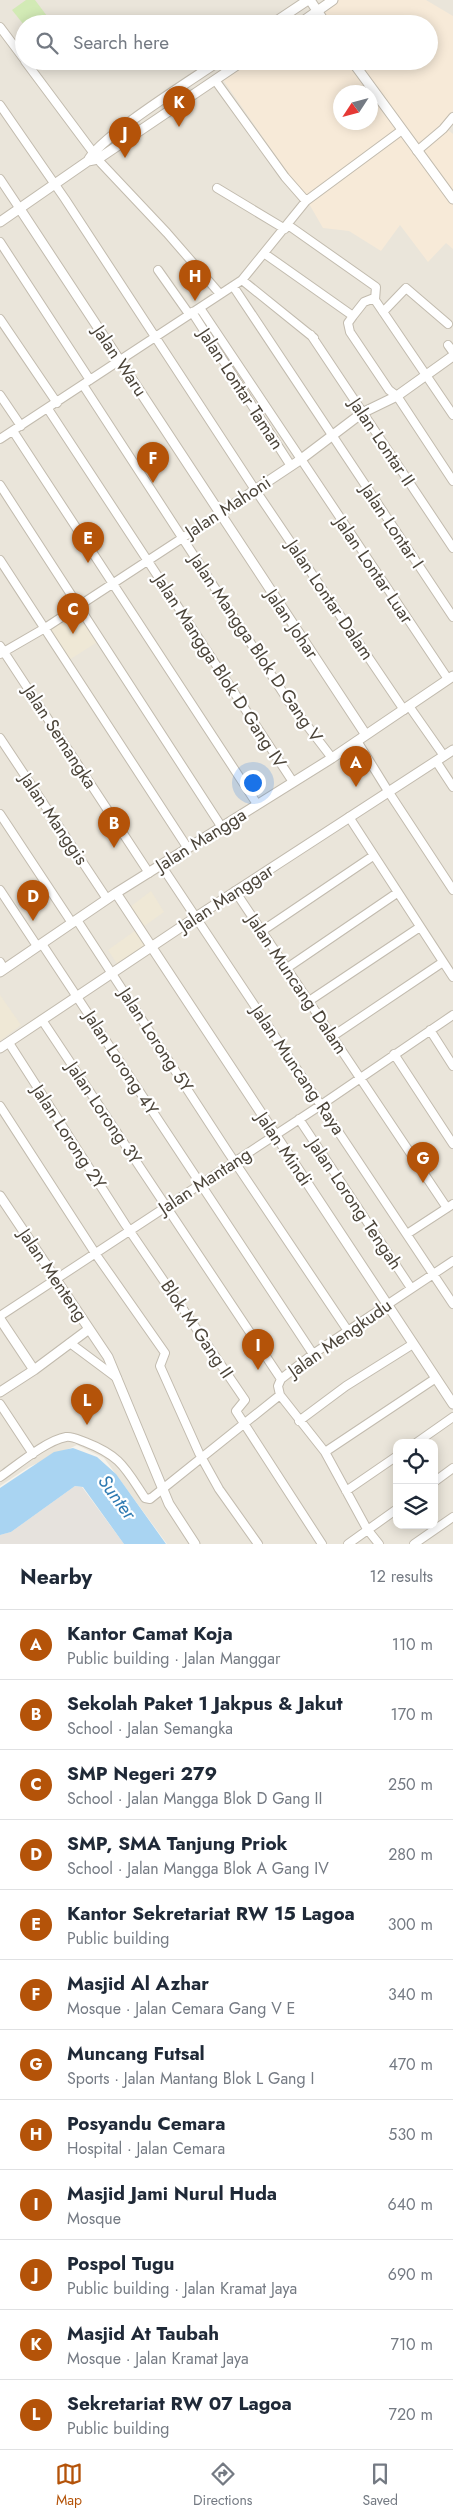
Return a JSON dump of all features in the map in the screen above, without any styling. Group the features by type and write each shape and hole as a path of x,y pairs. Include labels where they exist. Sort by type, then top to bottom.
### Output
{"street":[{"path":"286,15 309,0 320,15"},
{"path":"311,15 333,0"},
{"path":"0,27 15,47"},
{"path":"32,70 92,157 167,233 220,294"},
{"path":"0,222 56,184 207,70"},
{"path":"92,157 230,70"},
{"path":"359,70 453,199"},
{"path":"215,80 285,177 306,201"},
{"name":"Jalan Lontar Dalam","path":"0,105 56,184 255,489 407,708 440,758 453,787"},
{"path":"417,151 443,129 453,117"},
{"path":"0,440 13,431 19,423 48,409 242,280 265,254 306,201 402,130"},
{"path":"0,179 20,209"},
{"path":"217,188 286,227 374,285 376,289 374,298 453,415"},
{"name":"Jalan Waru","path":"20,209 119,361 174,441 219,514"},
{"path":"0,242 90,380"},
{"path":"265,254 350,314"},
{"path":"158,270 194,311"},
{"path":"242,280 320,341"},
{"name":"Jalan Lontar I","path":"233,286 453,617"},
{"path":"383,312 405,288 448,324"},
{"path":"374,298 364,302 350,314 348,323 350,332 453,481"},
{"name":"Jalan Lontar Taman","path":"194,311 300,460"},
{"name":"Jalan Lontar Taman","path":"194,311 291,466"},
{"path":"0,319 56,403"},
{"name":"Jalan Lontar II","path":"311,335 453,548"},
{"path":"448,346 453,354"},
{"name":"Jalan Mahoni","path":"1,650 45,628 78,604 300,460 362,413 396,396 453,354"},
{"name":"Jalan Mangga Blok D Gang V","path":"83,385 289,702 332,758"},
{"path":"0,395 19,423"},
{"name":"Jalan Mangga Blok D Gang IV","path":"48,409 293,782"},
{"path":"13,431 257,804"},
{"name":"Jalan Lontar Luar","path":"300,460 450,678"},
{"path":"0,485 221,826"},
{"name":"Jalan Johar","path":"219,514 366,735"},
{"path":"0,560 187,847"},
{"name":"Jalan Semangka","path":"1,650 149,873"},
{"name":"Jalan Mangga","path":"1,968 40,945 187,847 332,758 450,678"},
{"name":"Jalan Manggis","path":"0,738 107,899"},
{"path":"357,741 453,890"},
{"name":"Jalan Manggar","path":"0,1048 196,916 453,750"},
{"name":"Jalan Lorong 5Y","path":"0,814 74,921 112,972 234,1162 348,1331"},
{"path":"349,817 453,977"},
{"path":"262,931 373,856"},
{"name":"Jalan Muncang Raya","path":"161,865 453,1304"},
{"name":"Jalan Lorong 4Y","path":"0,890 77,996 313,1354"},
{"name":"Jalan Muncang Dalam","path":"235,891 359,1077 450,1206"},
{"name":"Jalan Mindi","path":"116,893 453,1404"},
{"path":"287,968 397,893"},
{"path":"309,1001 420,927"},
{"path":"333,1036 443,962"},
{"name":"Jalan Mantang","path":"0,1317 55,1278 321,1105 359,1077 453,1015"},
{"name":"Jalan Lorong 3Y","path":"42,1020 281,1379"},
{"path":"430,1030 453,1066"},
{"name":"Jalan Lorong 2Y","path":"8,1042 130,1230"},
{"path":"394,1054 453,1144"},
{"path":"0,1106 95,1252 165,1353 160,1366 200,1455 219,1489 258,1544"},
{"name":"Jalan Lorong Tengah","path":"299,1119 411,1288"},
{"name":"Jalan Menteng","path":"0,1196 108,1357 169,1504 195,1544"},
{"path":"407,1234 450,1206"},
{"name":"Blok M Gang II","path":"130,1230 245,1400 235,1409 244,1424"},
{"name":"Jalan Mengkudu","path":"32,1454 63,1438 74,1438 98,1447 117,1458 145,1498 150,1499 200,1455 244,1424 280,1395 278,1386 281,1379 313,1354 453,1261"},
{"path":"0,1317 34,1370"},
{"path":"0,1392 34,1370 89,1329"},
{"path":"70,1343 118,1380"},
{"path":"299,1421 346,1386 413,1344"},
{"path":"325,1452 436,1378"},
{"path":"280,1395 325,1452 367,1530 379,1544"},
{"path":"0,1404 32,1454 0,1477"},
{"path":"422,1439 453,1417"},
{"path":"244,1424 322,1544"},
{"path":"346,1491 393,1459"},
{"path":"438,1479 453,1468"},
{"path":"348,1544 393,1512"},
{"path":"414,1544 453,1517"}],"shaded area":[{"path":"0,0 453,0 453,1544 167,1544 104,1458 77,1445 29,1467 0,1486"},
{"path":"334,0 426,0 453,16 453,111 443,126 453,134 453,249 446,243 428,262 400,225 381,251 349,231 323,228 308,202 221,77 231,70 438,70 438,15 312,15"},
{"path":"77,609 99,641 69,660 48,628"},
{"path":"151,891 164,912 143,927 130,907"},
{"path":"136,930 148,947 119,967 108,950"},
{"path":"0,995 21,1025 0,1041"},
{"path":"75,1486 82,1487 124,1544 0,1544 0,1535 11,1532"}],"green space":[{"path":"26,0 35,0 46,15 16,15 12,10"}],"water":[{"name":"Sunter","path":"73,1448 97,1457 116,1474 166,1544 124,1544 83,1487 75,1486 11,1532 0,1535 0,1488 54,1452"}],"place":[{"name":"Masjid At Taubah","path":"179,127"},
{"name":"Pospol Tugu","path":"125,158"},
{"name":"Posyandu Cemara","path":"195,301"},
{"name":"Masjid Al Azhar","path":"153,483"},
{"name":"Kantor Sekretariat RW 15 Lagoa","path":"88,563"},
{"name":"SMP Negeri 279","path":"73,634"},
{"name":"Kantor Camat Koja","path":"356,787"},
{"name":"Sekolah Paket 1 Jakpus & Jakut","path":"114,848"},
{"name":"SMP, SMA Tanjung Priok","path":"33,921"},
{"name":"Muncang Futsal","path":"423,1183"},
{"name":"Masjid Jami Nurul Huda","path":"258,1370"},
{"name":"Sekretariat RW 07 Lagoa","path":"87,1425"}]}
